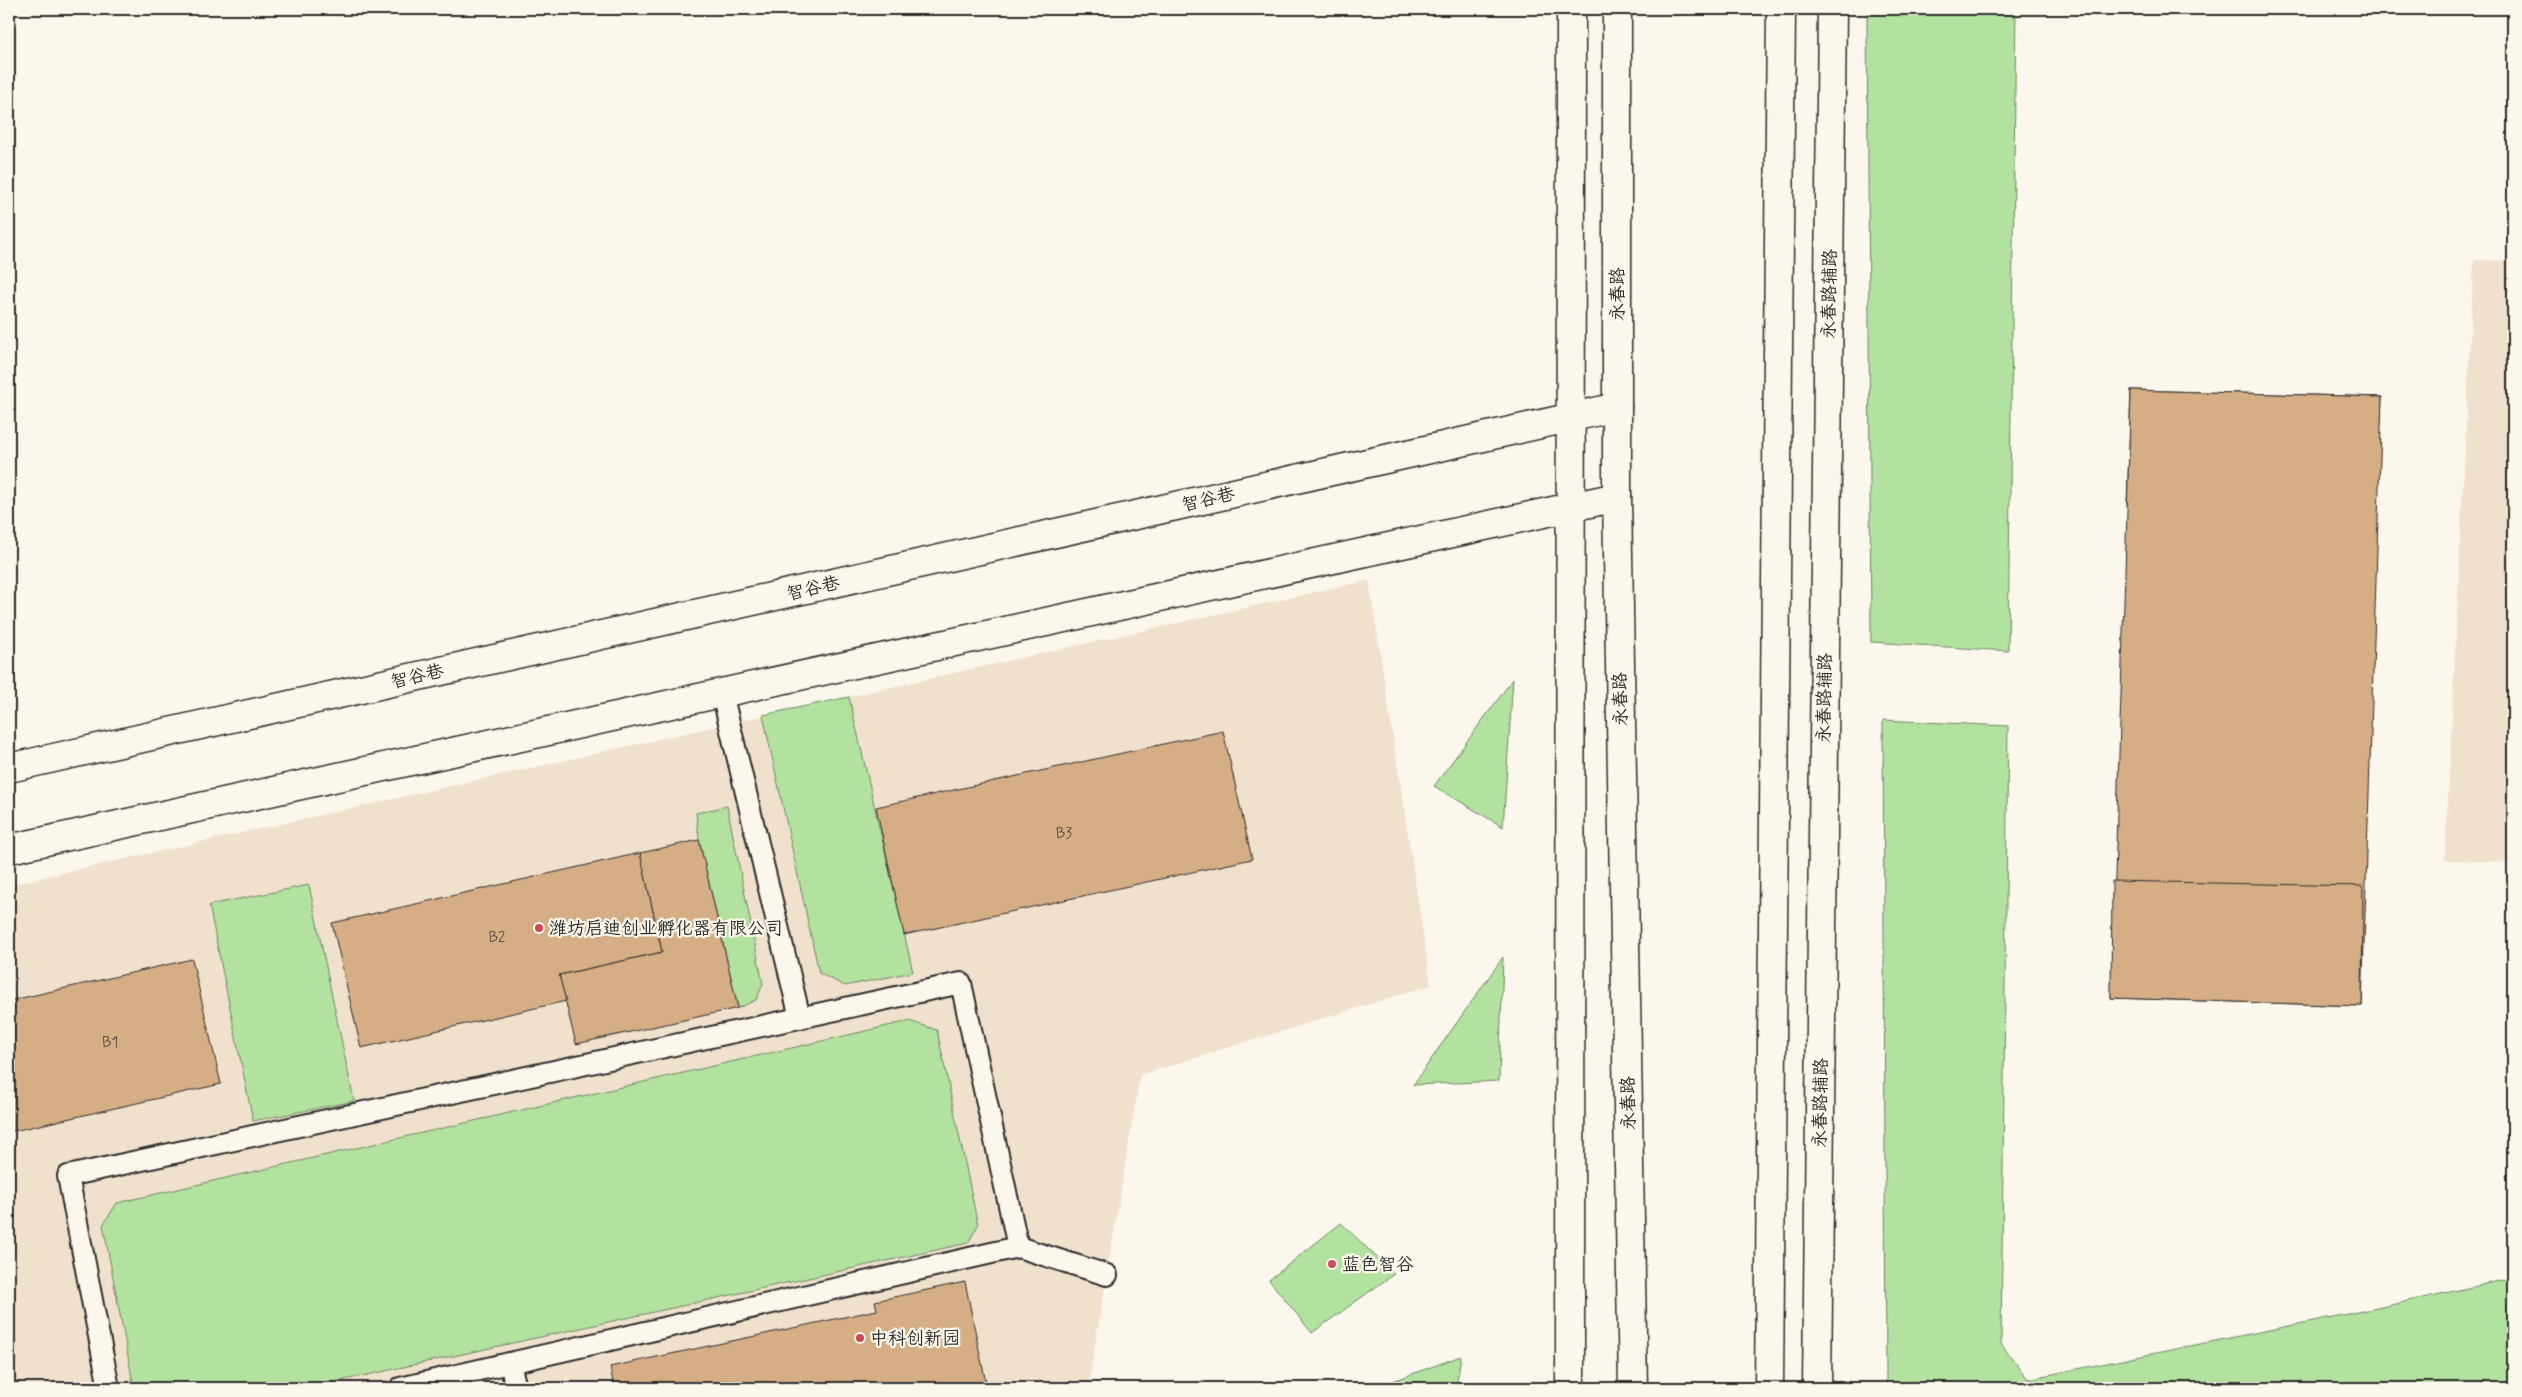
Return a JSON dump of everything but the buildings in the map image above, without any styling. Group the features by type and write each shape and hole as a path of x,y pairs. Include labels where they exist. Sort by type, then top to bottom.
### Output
{"street":[{"path":"1570,1388 1571,9"},
{"name":"永春路","path":"1617,9 1617,497 1633,1388"},
{"path":"1769,1388 1781,9"},
{"name":"永春路辅路","path":"1817,1388 1832,9"},
{"name":"智谷巷","path":"9,768 1616,407"},
{"path":"9,849 1617,497"}],"lane":[{"path":"722,693 800,1018"},
{"path":"109,1388 68,1176 962,983 1018,1247"},
{"path":"400,1388 1018,1247 1107,1275"},
{"path":"510,1363 516,1388"}],"shaded area":[{"path":"2474,260 2513,261 2513,862 2445,860"},
{"path":"1369,580 1431,985 1140,1075 1088,1388 9,1388 9,885"}],"green space":[{"path":"1867,9 2016,10 2008,651 1871,642"},
{"path":"1513,679 1503,827 1434,786"},
{"path":"849,697 913,972 845,986 819,973 763,715"},
{"path":"1883,720 2008,726 2001,1344 2028,1379 2377,1308 2513,1278 2513,1388 1886,1388"},
{"path":"727,806 763,984 756,1000 738,1008 699,840 696,813"},
{"path":"309,885 354,1101 253,1121 209,905"},
{"path":"1503,957 1499,1081 1413,1085"},
{"path":"909,1021 937,1030 978,1225 968,1243 308,1388 134,1388 103,1225 117,1203"},
{"path":"1341,1223 1394,1274 1312,1333 1269,1280"},
{"path":"1461,1356 1456,1388 1374,1388"}],"place":[{"name":"潍坊启迪创业孵化器有限公司","path":"539,928"},
{"name":"蓝色智谷","path":"1332,1264"},
{"name":"中科创新园","path":"860,1338"}]}
